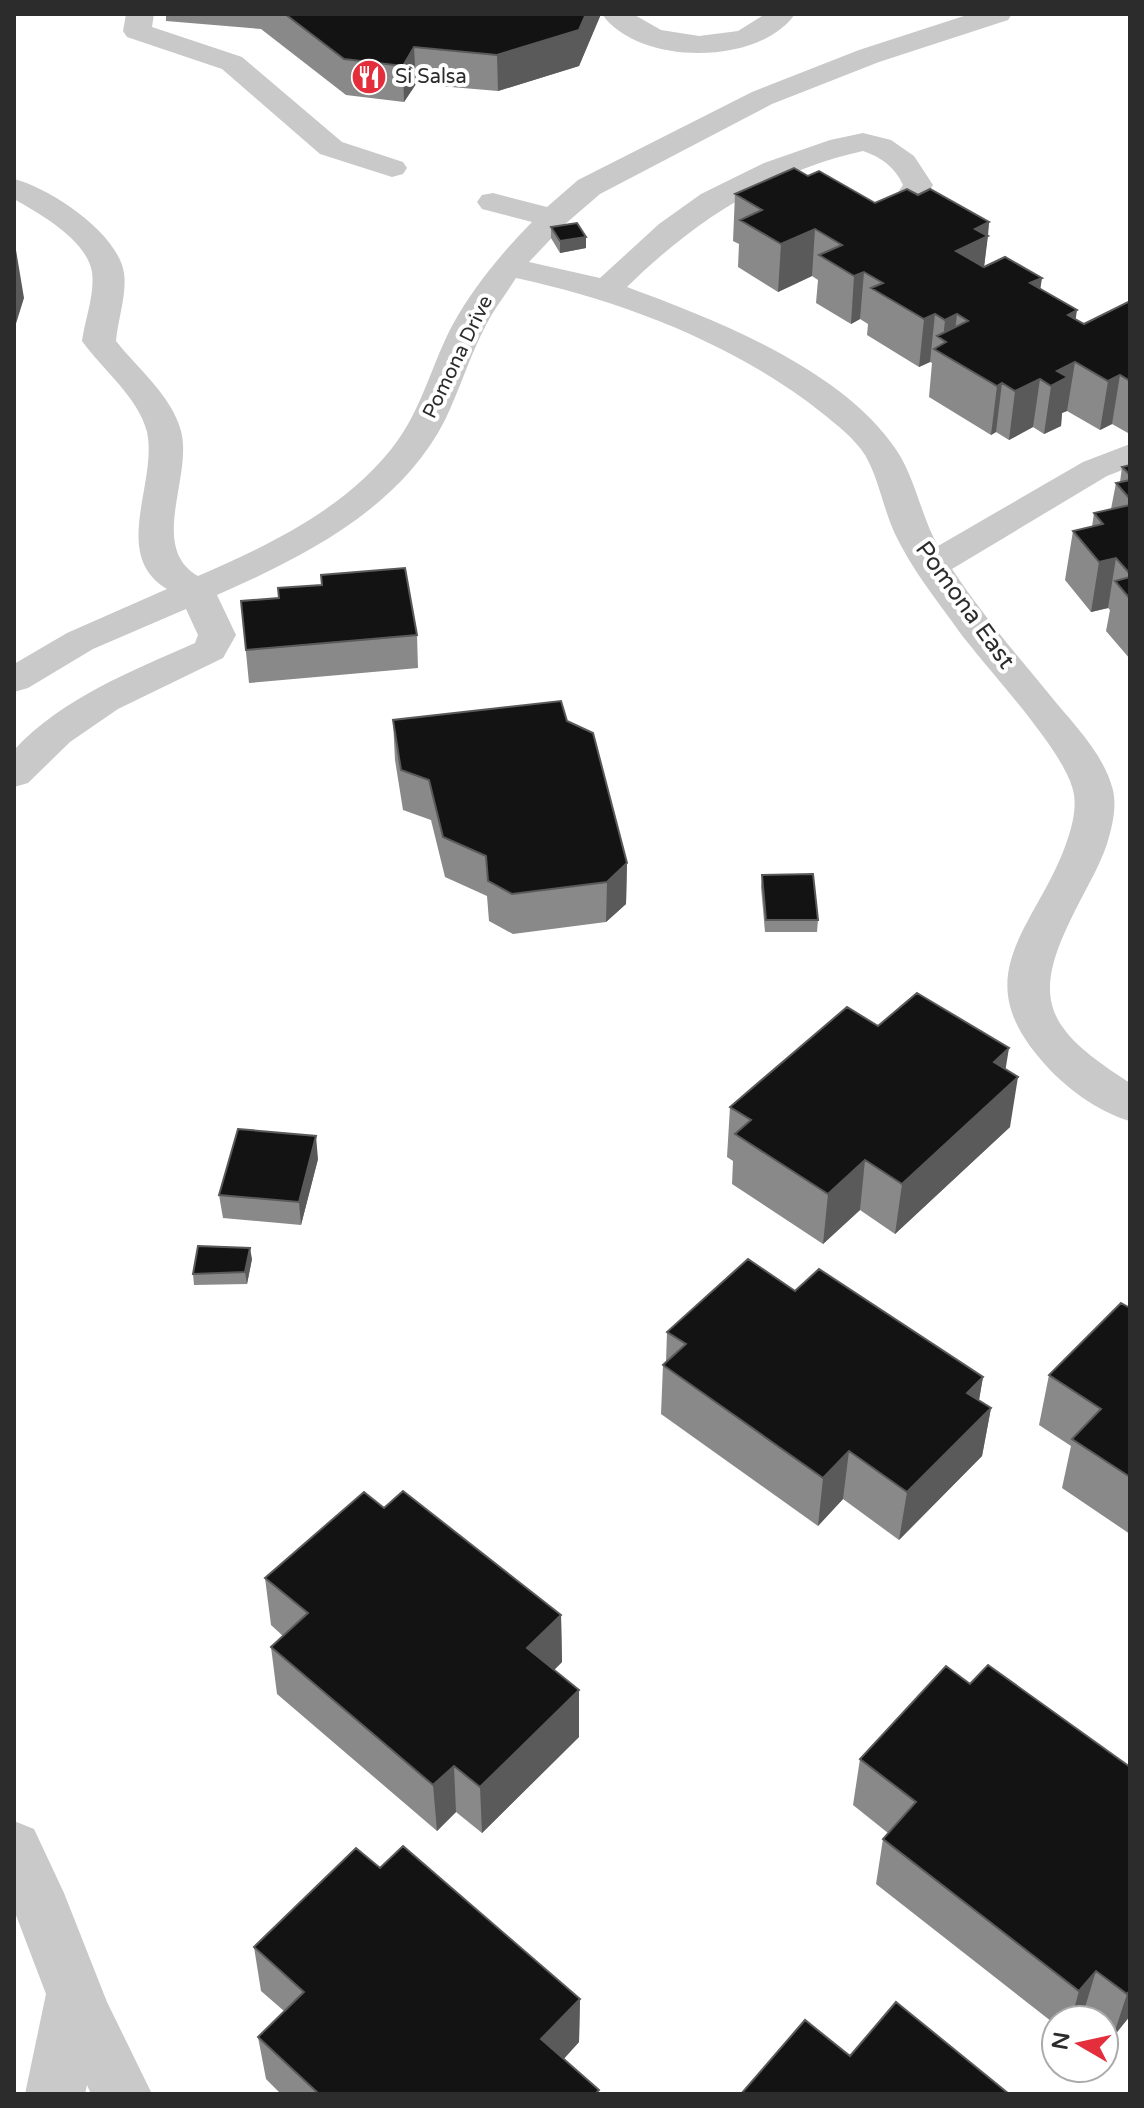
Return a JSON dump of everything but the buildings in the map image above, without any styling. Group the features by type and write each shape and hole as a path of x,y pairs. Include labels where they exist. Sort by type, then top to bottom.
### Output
{"street":[{"path":"140,14 137,31 232,63 331,148 392,168"},
{"path":"616,14 624,24 666,41 720,43 770,27 781,14"},
{"name":"Pomona Drive","path":"14,680 80,641 262,562 349,509 391,471 427,421 470,323 507,267 553,218 589,187 749,104 869,56 998,14"},
{"path":"737,40 747,57 798,84"},
{"path":"605,291 692,214 726,194 772,172 863,142 876,144 893,153 915,173 918,185 902,211 867,233"},
{"path":"14,188 47,206 99,250 108,270 99,341 156,413 164,432 166,463 154,529 157,553 164,571 175,583 196,591 217,635 210,650 108,696 25,760 14,774"},
{"path":"493,202 553,218"},
{"name":"Pomona East","path":"507,267 605,291 732,343 801,383 848,418 874,443 888,468 918,545 1084,764 1094,793 1093,823 1083,855 1030,963 1027,996 1043,1034 1072,1067 1130,1105"},
{"path":"932,565 1095,469 1130,454"},
{"path":"14,1847 36,1893 75,1993 122,2094"},
{"path":"55,2094 75,1993"}],"place":[{"name":"Si Salsa","path":"369,77"}]}
